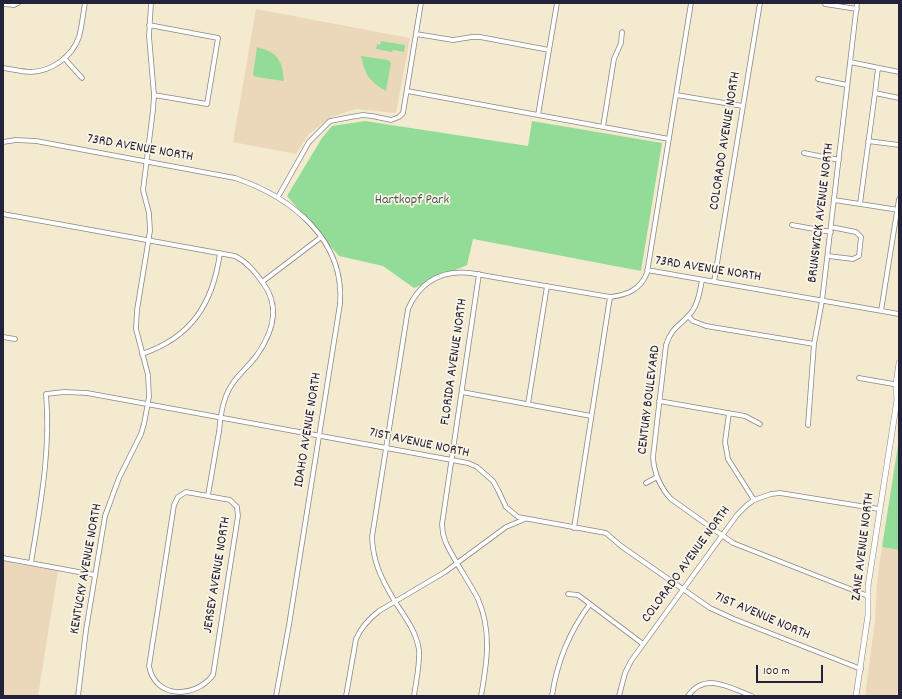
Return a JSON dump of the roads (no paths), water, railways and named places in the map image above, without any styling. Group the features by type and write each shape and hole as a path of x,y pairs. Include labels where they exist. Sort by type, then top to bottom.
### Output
{"street":[{"path":"3,4 14,5 18,3"},
{"path":"3,68 40,71 57,64 73,49 79,37 85,3"},
{"name":"KENTUCKY AVENUE NORTH","path":"78,696 86,630 101,536 109,503 144,424 148,404 148,375 137,334 136,320 150,222 149,213 142,190 154,94 149,25 151,3"},
{"path":"278,197 309,142 330,122 351,116 364,115 391,120 399,117 403,113 421,3"},
{"path":"538,115 557,3"},
{"path":"647,270 691,3"},
{"name":"COLORADO AVENUE NORTH","path":"714,282 760,3"},
{"name":"BRUNSWICK AVENUE NORTH","path":"808,426 814,344 828,256 858,3"},
{"path":"826,4 857,9"},
{"path":"149,25 218,38 207,104 154,94"},
{"path":"603,127 614,59 621,43 622,32"},
{"path":"416,34 453,40 472,37 549,50"},
{"path":"64,58 82,78"},
{"path":"850,62 899,72"},
{"path":"860,204 878,68"},
{"path":"818,79 848,85"},
{"path":"407,91 669,138"},
{"path":"875,94 899,98"},
{"path":"676,95 743,106"},
{"name":"73RD AVENUE NORTH","path":"3,142 16,140 36,141 146,161 235,178 271,193"},
{"path":"868,141 899,145"},
{"path":"804,153 839,160"},
{"name":"IDAHO AVENUE NORTH","path":"271,193 300,214 320,238 331,254 336,266 341,292 283,662 276,696"},
{"path":"881,311 899,199"},
{"path":"834,200 898,210"},
{"path":"3,214 235,256 252,268 271,295 273,303 273,321 269,333 256,355 234,381 225,398 208,495"},
{"path":"792,225 856,232 861,237 859,256 853,259 828,256"},
{"path":"262,282 320,238"},
{"path":"142,354 173,339 194,320 210,296 218,269 220,253"},
{"name":"73RD AVENUE NORTH","path":"395,601 378,571 373,548 373,525 405,318 412,300 424,285 432,279 451,272 460,272 610,297 635,290 644,279 647,270 899,314"},
{"name":"FLORIDA AVENUE NORTH","path":"479,274 442,524 446,543 478,599 486,624 488,650 482,696"},
{"name":"CENTURY BOULEVARD","path":"702,280 697,303 688,316 676,326 668,338 666,345 653,457 657,477 666,493 671,498 722,536 740,547 868,596"},
{"path":"528,404 547,286"},
{"path":"574,528 610,297"},
{"path":"688,316 693,321 706,326 814,344"},
{"path":"3,337 15,339"},
{"name":"ZANE AVENUE NORTH","path":"856,696 868,615 870,573 879,509 898,398 897,384 899,363"},
{"path":"859,378 897,384"},
{"name":"71ST AVENUE NORTH","path":"31,563 47,453 46,394 64,392 88,393 468,463 477,467 486,474 498,490 506,507 518,517 606,533 683,590 722,614 860,669"},
{"path":"462,392 591,416"},
{"path":"660,401 744,416 760,424"},
{"path":"729,413 725,442 728,459 754,500"},
{"path":"646,483 657,477"},
{"name":"JERSEY AVENUE NORTH","path":"186,492 230,500 237,507 238,512 215,668 209,681 199,691 188,695 176,696 163,690 157,685 149,666 174,505 178,497 186,492"},
{"name":"COLORADO AVENUE NORTH","path":"619,696 625,672 643,644 740,511 754,500 763,496 780,493 879,509"},
{"path":"346,696 354,648 360,631 372,616 446,572 506,526 526,519"},
{"path":"3,558 95,575"},
{"path":"568,594 578,595 643,644"},
{"path":"395,601 413,631 419,650 414,696"},
{"path":"552,696 557,669 562,653 576,624 590,604"},
{"path":"688,696 692,690 697,687 709,682 716,682 752,696"}],"park label":[{"name":"Hartkopf Park","path":"412,201"}]}
